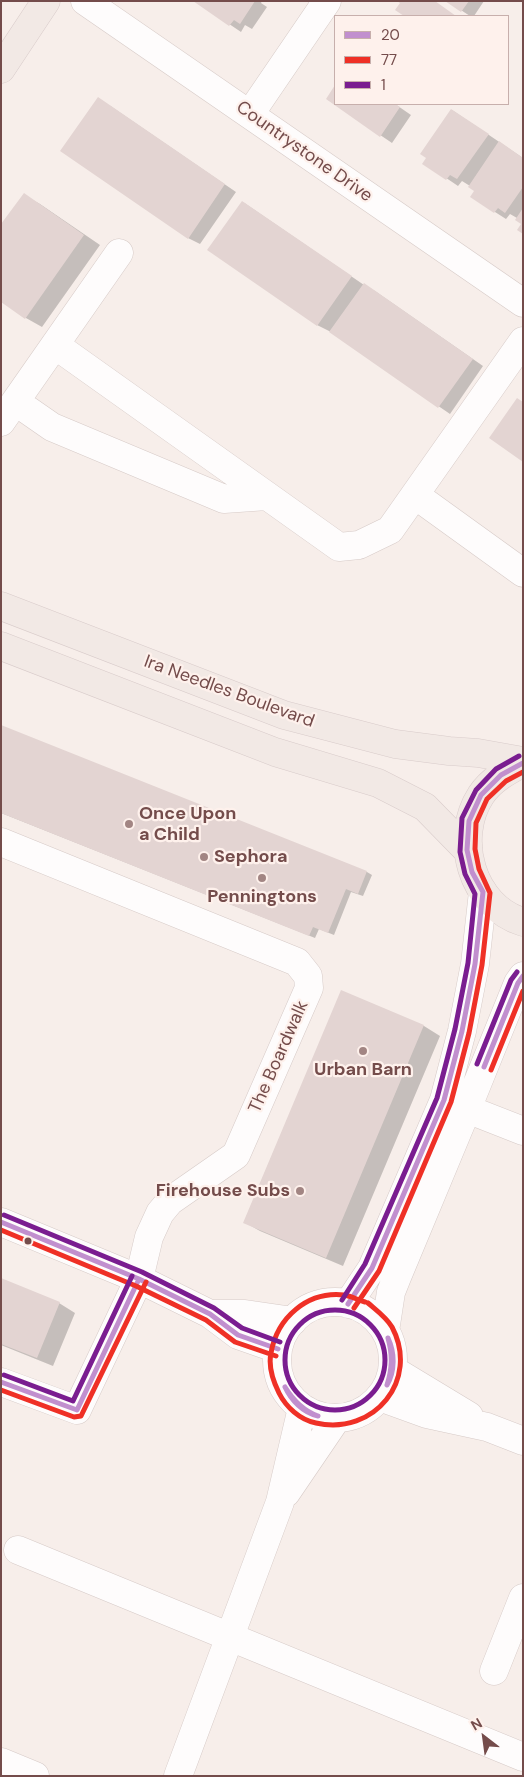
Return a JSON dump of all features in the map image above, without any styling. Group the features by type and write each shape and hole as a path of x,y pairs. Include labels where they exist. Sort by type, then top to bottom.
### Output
{"main road":[{"path":"1,69 46,1"},
{"name":"Ira Needles Boulevard","path":"1,606 284,716 396,744 478,753 523,762"},
{"path":"1,646 275,752 378,783 425,807 467,850"},
{"path":"523,762 501,775 481,795 469,821 467,850 472,872 483,892 499,909 523,922"}],"street":[{"name":"Countrystone Drive","path":"85,1 523,303"},
{"path":"250,114 327,1"},
{"path":"119,253 8,412 52,427 224,499 267,496"},
{"path":"55,345 339,547 359,545 390,530 523,341"},
{"path":"415,495 523,573"},
{"name":"The Boardwalk","path":"1,842 297,962 308,976 309,988 236,1155 170,1201 160,1213 149,1236 139,1279 77,1410 1,1382"},
{"path":"348,1304 372,1268 444,1100 462,1031 476,964 483,892"},
{"path":"385,1331 394,1284 514,991 523,976"},
{"path":"467,1109 523,1131"},
{"path":"1,1222 139,1279 210,1314 238,1335 278,1350"},
{"path":"328,1303 348,1304 369,1314 385,1331 392,1350 390,1380 380,1397 368,1408 353,1416 336,1418 313,1414 302,1408 292,1399 282,1382 277,1363 281,1339 293,1321 309,1309 328,1303"},
{"path":"210,1314 246,1314 293,1321"},
{"path":"392,1370 487,1427"},
{"path":"380,1397 427,1414 487,1427 523,1441"},
{"path":"178,1776 280,1502 302,1408"},
{"path":"280,1502 308,1463 336,1418"},
{"path":"18,1550 523,1757"},
{"path":"494,1671 523,1598"},
{"path":"1,1762 35,1776"}],"building":[{"path":"193,1 255,1 240,24 234,20 229,26"},
{"path":"397,1 435,1 455,15 402,15 395,10 400,3"},
{"path":"445,1 469,1 461,12"},
{"path":"334,87 334,105 326,99"},
{"path":"98,97 225,184 188,239 60,151"},
{"path":"335,105 397,105 400,107 380,137"},
{"path":"451,109 489,134 457,179 450,175 446,180 422,164 426,158 420,154"},
{"path":"499,141 523,158 523,187 505,213 498,208 494,213 470,197 474,191 468,187"},
{"path":"24,193 84,235 25,319 1,302 1,224"},
{"path":"242,201 352,276 317,326 207,250"},
{"path":"523,208 523,234 517,230 521,224 515,220"},
{"path":"364,283 473,359 438,408 329,332"},
{"path":"517,398 523,402 523,462 489,438"},
{"path":"1,725 367,871 358,894 346,889 328,933 313,927 309,936 1,813"},
{"path":"341,990 424,1025 326,1258 243,1223"},
{"path":"1,1278 60,1302 37,1358 1,1344"}],"transit line":[{"name":"1","path":"342,1300 365,1264 437,1098 455,1029 468,963 475,894 465,874 460,852 462,818 476,790 496,769 519,756"},
{"name":"20","path":"348,1304 372,1268 444,1100 462,1031 475,964 483,892 472,872 467,850 469,821 481,795 501,775 523,763"},
{"name":"77","path":"354,1308 379,1271 451,1102 469,1033 482,965 490,893 479,869 475,849 476,823 487,799 506,781 523,772"},
{"name":"1","path":"477,1064 511,980 517,972"},
{"name":"20","path":"484,1067 518,983 523,976"},
{"name":"77","path":"491,1070 523,991"},
{"name":"1","path":"4,1215 142,1272 214,1308 242,1328 280,1342"},
{"name":"20","path":"1,1222 139,1279 210,1314 238,1335 278,1349"},
{"name":"77","path":"1,1230 136,1286 206,1320 235,1342 276,1356"},
{"name":"1","path":"4,1375 73,1401 132,1276"},
{"name":"20","path":"1,1382 77,1410 139,1279"},
{"name":"77","path":"1,1390 74,1417 81,1416 146,1282"},
{"name":"77","path":"365,1302 344,1295 318,1297 306,1302 287,1318 274,1340 270,1363 277,1388 285,1403 304,1419 316,1423 337,1425 356,1421 373,1412 386,1400 396,1384 400,1366 399,1347 390,1323 368,1303"},
{"name":"1","path":"335,1310 345,1311 363,1318 377,1332 384,1350 385,1360 384,1370 377,1388 363,1402 345,1409 335,1410 325,1409 307,1402 293,1388 286,1370 285,1360 286,1350 293,1332 307,1318 325,1311 335,1310"},
{"name":"20","path":"387,1385 391,1362 388,1338"},
{"name":"20","path":"387,1385 392,1374 393,1362 388,1338"},
{"name":"20","path":"285,1387 299,1404 318,1416"},
{"name":"20","path":"285,1387 298,1405 307,1412 318,1416"}],"place":[{"name":"Once Upon a Child","path":"129,824"},
{"name":"Sephora","path":"204,857"},
{"name":"Penningtons","path":"262,878"},
{"name":"Urban Barn","path":"363,1051"},
{"name":"Firehouse Subs","path":"300,1191"}]}
